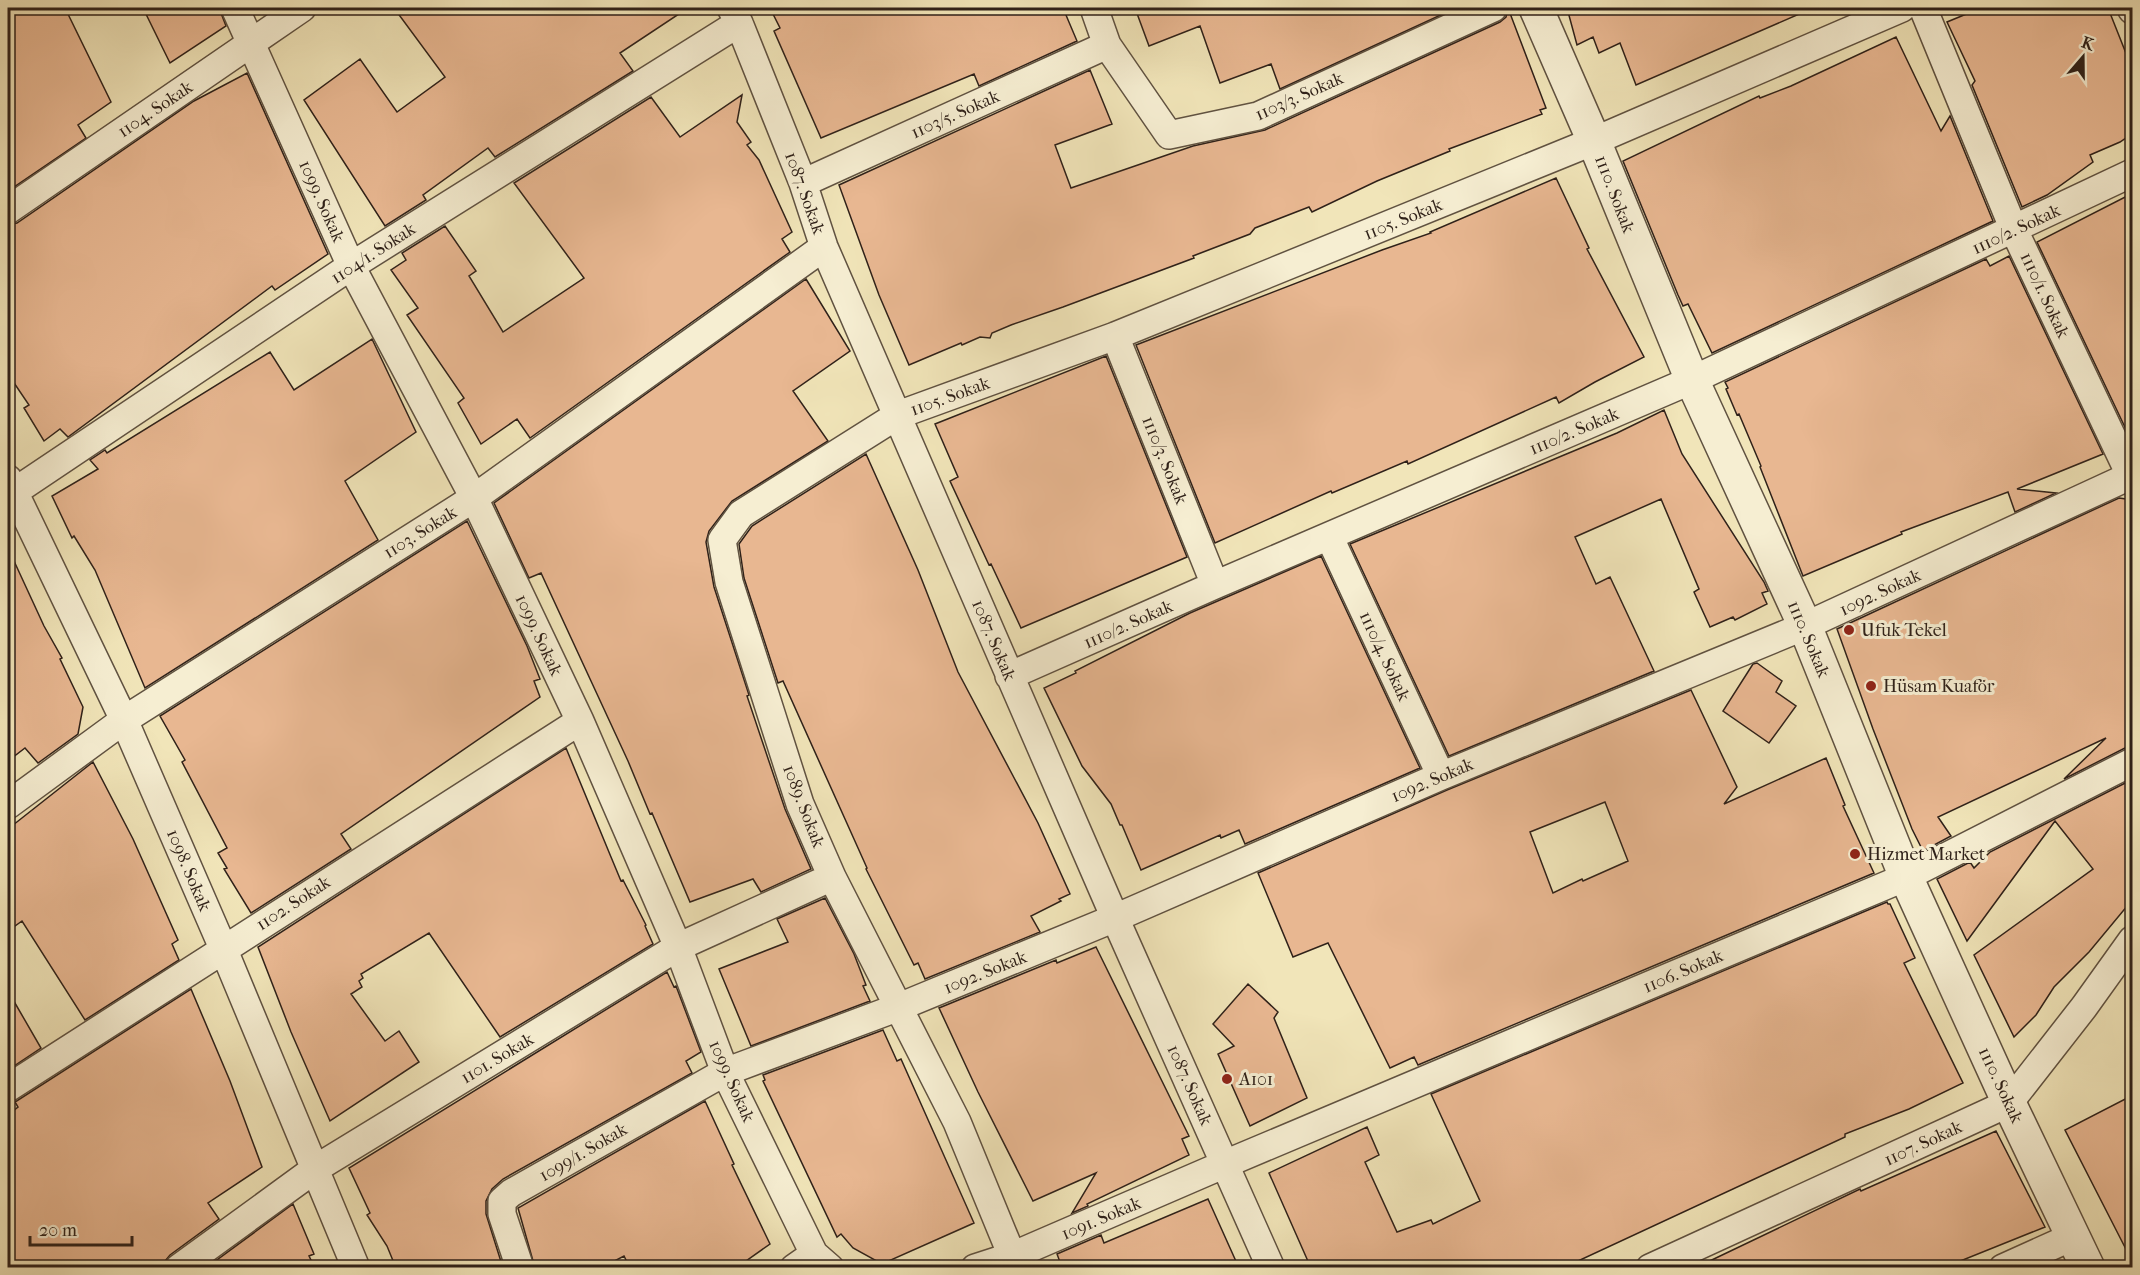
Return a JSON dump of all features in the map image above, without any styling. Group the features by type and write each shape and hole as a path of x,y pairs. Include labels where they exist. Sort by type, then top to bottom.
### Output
{"street":[{"name":"1099. Sokak","path":"235,8 351,266 474,498 580,721 678,947 725,1072 813,1263"},
{"name":"1104. Sokak","path":"8,210 302,8"},
{"name":"1103/3. Sokak","path":"1094,8 1107,45 1169,135 1258,116 1493,8"},
{"name":"1110. Sokak","path":"1536,8 1594,141 1692,380 1805,626 1906,878 2008,1103 2088,1268"},
{"name":"1105. Sokak","path":"898,415 1115,336 1594,141 1902,8"},
{"name":"1110/1. Sokak","path":"1923,8 2014,230 2132,477"},
{"name":"1087. Sokak","path":"736,15 803,183 824,247 1115,918 1270,1268"},
{"name":"1104/1. Sokak","path":"10,486 736,15"},
{"name":"1103/5. Sokak","path":"803,183 1107,45"},
{"name":"1110/2. Sokak","path":"1010,676 1215,585 1692,380 2133,173"},
{"name":"1103. Sokak","path":"8,805 124,720 474,498 824,247"},
{"name":"1110/3. Sokak","path":"1115,336 1215,585"},
{"name":"1089. Sokak","path":"898,415 741,514 722,540 729,582 800,804 832,877 957,1122 1015,1262"},
{"name":"1092. Sokak","path":"725,1072 899,1007 1115,918 1441,776 1805,626 2132,477"},
{"name":"1098. Sokak","path":"10,486 124,720 223,948 356,1268"},
{"name":"1110/4. Sokak","path":"1329,536 1441,776"},
{"name":"1102. Sokak","path":"8,1088 580,721"},
{"name":"1106. Sokak","path":"1225,1164 1906,878 2133,762"},
{"name":"1101. Sokak","path":"179,1268 315,1169 678,947 832,877"},
{"name":"1107. Sokak","path":"1667,1264 2008,1103 2084,1007 2133,940"},
{"name":"1099/1. Sokak","path":"520,1268 502,1214 502,1201 725,1072"},
{"name":"1091. Sokak","path":"975,1268 1015,1262 1225,1164"},
{"path":"2003,1268 2074,1236"}],"building":[{"path":"8,8 65,8 111,102 78,125 86,138 8,191"},
{"path":"143,8 219,8 226,26 170,63"},
{"path":"394,8 688,8 620,53 633,71 495,157 488,148 423,195 426,200 385,226 304,100 360,59 397,112 445,77"},
{"path":"770,8 1063,8 1077,41 979,86 974,74 821,138 774,31 780,28"},
{"path":"1135,8 1456,8 1280,89 1271,64 1220,83 1200,26 1149,46"},
{"path":"1508,8 1546,108 1540,110 1542,114 1449,149 1450,151 1377,181 1312,212 1309,207 1255,228 1250,234 1193,256 1194,258 1011,325 992,333 990,338 980,337 962,345 961,343 909,365 879,295 839,185 1090,70 1112,124 1055,145 1071,188 1193,146 1265,130 1500,22 1506,17"},
{"path":"1567,8 1813,8 1636,85 1620,43 1599,53 1593,37 1577,45"},
{"path":"1981,8 2108,8 2133,71 2133,133 2120,142 2090,155 2093,162 2047,195 2022,207 1972,85 1975,81 1947,22"},
{"path":"1896,37 1941,131 1950,116 1993,221 1712,353 1688,304 1683,306 1623,161 1759,96 1760,98 1791,86"},
{"path":"247,73 328,254 275,290 272,286 68,437 60,429 44,441 24,408 29,405 8,374 8,225 17,223 194,101"},
{"path":"742,95 737,122 751,142 747,145 759,160 792,232 782,239 790,252 530,438 517,419 481,444 458,403 464,398 407,315 418,308 391,270 406,260 402,253 445,226 476,271 469,276 503,332 584,278 514,183 651,97 680,137"},
{"path":"1556,178 1589,248 1587,249 1644,357 1559,403 1556,397 1408,464 1407,461 1332,493 1331,491 1215,543 1136,345 1431,233"},
{"path":"2133,193 2133,441 2132,442 2037,242"},
{"path":"2009,256 2103,454 2017,489 2056,493 2015,512 2008,492 1901,532 1902,534 1803,576 1761,466 1739,414 1737,415 1725,382 1986,259 1990,266"},
{"path":"806,279 850,351 793,391 828,441 732,501 709,531 706,542 714,587 749,695 747,696 785,809 811,869 761,892 753,879 690,902 652,813 650,814 541,573 529,578 494,503"},
{"path":"372,339 416,432 345,481 378,540 145,688 95,570 74,536 72,538 52,496 98,469 90,460 105,450 107,453 270,352 294,390"},
{"path":"1106,356 1187,557 1021,628 950,481 958,477 935,424"},
{"path":"1664,410 1682,454 1764,582 1768,591 1762,593 1767,604 1735,620 1733,617 1710,627 1694,592 1699,589 1661,499 1575,537 1596,584 1610,577 1654,671 1449,756 1350,544 1617,433"},
{"path":"866,454 918,570 958,672 1038,823 1070,894 1031,916 1040,932 925,979 918,963 914,965 866,869 783,681 778,683 744,578 739,544 752,526"},
{"path":"2119,498 2133,500 2133,746 2064,779 2106,738 1938,817 1951,836 1923,851 1912,829 1873,729 1837,629"},
{"path":"467,521 527,646 540,679 534,681 540,697 341,834 351,849 251,913 224,869 227,868 218,853 227,848 182,762 185,760 160,716"},
{"path":"8,548 44,626 62,658 60,659 83,707 78,734 38,763 25,748 8,761"},
{"path":"1321,556 1420,768 1245,844 1239,830 1221,838 1220,835 1141,870 1111,804 1082,766 1044,688 1190,613"},
{"path":"1757,663 1782,681 1776,692 1796,706 1769,743 1723,711 1753,664"},
{"path":"1691,690 1737,787 1724,804 1826,758 1845,805 1843,806 1874,873 1418,1065 1414,1057 1390,1068 1328,943 1293,957 1258,873 1447,790","holes":["1605,802 1628,861 1553,893 1530,832"]},
{"path":"566,748 621,881 623,880 646,925 653,944 500,1037 429,933 361,974 363,978 359,981 362,987 351,994 385,1041 399,1031 419,1062 330,1121 291,1032 258,947"},
{"path":"93,762 133,839 178,940 172,944 179,960 85,1020 22,921 8,931 8,829"},
{"path":"2133,779 2133,899 2089,952 2054,987 2036,1015 2014,1037 1974,955 2093,869 2055,821 1967,941 1937,879 1970,862 1974,868 1990,852"},
{"path":"825,898 854,954 870,1001 751,1046 719,969 788,942 777,919"},
{"path":"1887,902 1915,958 1904,963 1963,1083 1909,1109 1845,1134 1845,1137 1563,1268 1311,1268 1269,1173 1367,1127 1379,1155 1365,1162 1397,1232 1431,1220 1433,1224 1480,1201 1431,1094"},
{"path":"1096,947 1189,1136 1182,1139 1189,1155 1072,1213 1096,1173 1033,1201 939,1008 1056,960 1057,963"},
{"path":"667,972 674,987 676,986 701,1052 686,1061 692,1073 503,1179 492,1189 486,1201 486,1214 503,1268 396,1268 387,1246 367,1215 370,1213 349,1168"},
{"path":"1248,984 1278,1012 1274,1018 1307,1098 1250,1126 1218,1054 1234,1046 1213,1024"},
{"path":"191,989 230,1081 262,1167 208,1203 219,1219 170,1255 165,1261 164,1268 8,1268 8,1115 18,1107 15,1102"},
{"path":"8,991 41,1048 8,1070"},
{"path":"883,1030 897,1061 901,1059 974,1223 882,1264 853,1248 841,1234 837,1237 763,1081 765,1080 763,1075"},
{"path":"2133,1095 2133,1263 2065,1130"},
{"path":"705,1101 734,1164 732,1165 770,1244 736,1268 630,1268 624,1256 601,1268 579,1268 575,1261 535,1268 518,1208"},
{"path":"1996,1131 2045,1227 1943,1268 1695,1268 1860,1189 1861,1191"},
{"path":"1208,1199 1239,1268 1047,1268 1060,1262 1057,1254 1101,1235 1104,1243"},
{"path":"293,1204 314,1254 309,1256 315,1268 206,1268"}],"place":[{"name":"Ufuk Tekel","path":"1849,630"},
{"name":"Hüsam Kuaför","path":"1871,686"},
{"name":"Hizmet Market","path":"1855,854"},
{"name":"A101","path":"1227,1079"}]}
